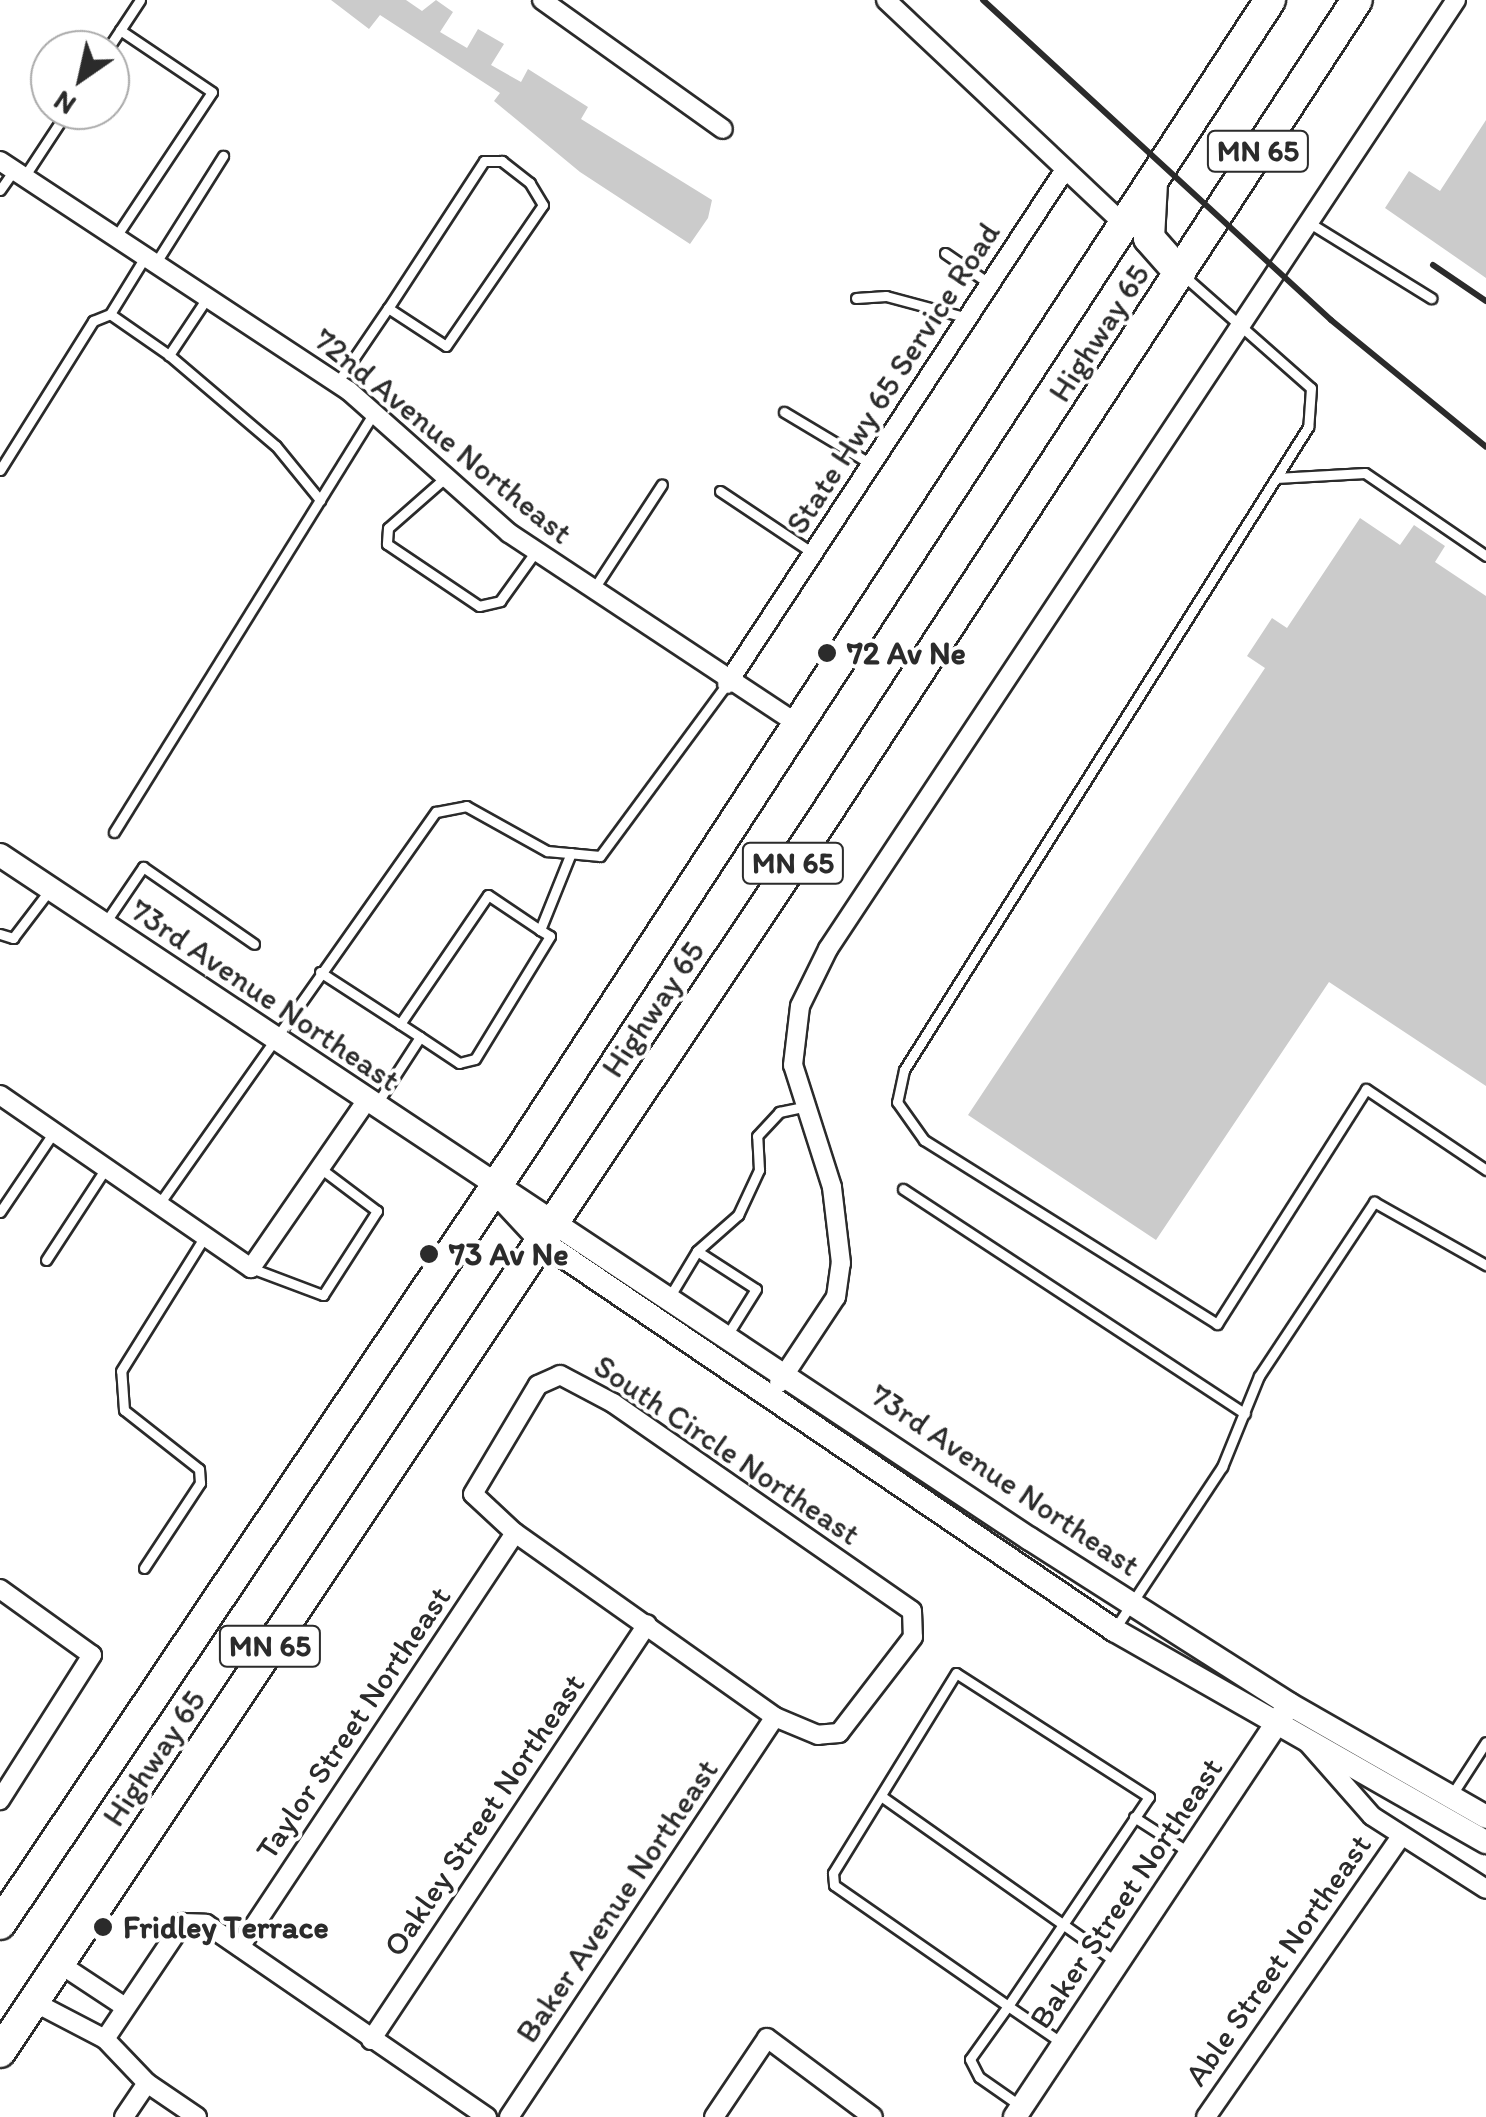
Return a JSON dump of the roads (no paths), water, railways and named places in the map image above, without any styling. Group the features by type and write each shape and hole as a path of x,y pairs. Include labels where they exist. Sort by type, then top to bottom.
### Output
{"highway":[{"name":"Highway 65","path":"0,1924 494,1189 1270,0"},
{"name":"Highway 65","path":"0,2052 547,1231 1358,0"},
{"path":"1152,183 1150,238 1180,273"}],"street":[{"path":"542,0 722,129"},
{"path":"886,0 1124,224"},
{"path":"773,1394 786,1372 806,1352 836,1297 841,1262 832,1188 793,1065 800,1006 828,949 1456,0"},
{"name":"72nd Avenue Northeast","path":"12,169 337,384 536,551 727,684 799,725"},
{"name":"State Hwy 65 Service Road","path":"727,684 1064,171"},
{"name":"73rd Avenue Northeast","path":"0,855 494,1189 773,1394 1114,1630 1283,1713 1447,1802 1486,1842"},
{"path":"0,1095 250,1268 369,1105"},
{"name":"73rd Avenue Northeast","path":"547,1231 670,1296 1132,1604 1283,1713 1333,1778 1400,1838 1486,1888"},
{"name":"South Circle Northeast","path":"560,1374 614,1403 912,1611 913,1637 839,1733 818,1735 774,1718 647,1624 515,1533 473,1494 538,1385 560,1374"},
{"name":"Taylor Street Northeast","path":"240,1947 515,1533"},
{"path":"0,1589 92,1655 2,1794"},
{"name":"Oakley Street Northeast","path":"371,2040 647,1624"},
{"name":"Baker Street Northeast","path":"1018,2112 1193,1854 1283,1713"},
{"name":"Baker Avenue Northeast","path":"508,2117 774,1718"},
{"name":"73rd Avenue Northeast","path":"1303,1737 1486,1817"},
{"name":"Able Street Northeast","path":"1206,2117 1400,1838"},
{"path":"105,2039 183,1922 206,1924 488,2117"},
{"path":"60,1964 125,2007"},
{"path":"34,2002 105,2039 147,2082 197,2117"},
{"path":"714,2117 766,2038 873,2117"},
{"path":"124,2117 147,2082"}],"lane":[{"path":"120,30 140,0"},
{"path":"115,238 212,92 130,37"},
{"path":"0,190 12,169 49,130"},
{"path":"0,470 93,321 110,314 223,156"},
{"path":"337,384 484,161 502,161 530,184 543,205 446,346 388,308"},
{"path":"1308,222 1431,298"},
{"path":"945,253 990,284"},
{"path":"1180,273 1310,388 1315,403 1276,478 904,1070 897,1102 924,1140 1217,1324 1366,1089 1486,1170"},
{"path":"856,298 886,296 968,318"},
{"path":"169,355 206,298"},
{"path":"110,314 169,355 276,446 320,500"},
{"path":"784,412 871,464"},
{"path":"114,832 374,413"},
{"path":"1276,478 1365,474 1486,556"},
{"path":"446,477 388,528 387,544 479,606 500,601 536,551"},
{"path":"593,590 662,484"},
{"path":"720,491 813,553"},
{"path":"158,1204 436,812 466,806 547,851 600,856 727,684"},
{"path":"540,930 571,853"},
{"path":"104,926 143,867 254,944"},
{"path":"0,934 13,938 50,890"},
{"path":"320,972 400,1024 460,1063 475,1058 550,936 488,895 400,1024"},
{"path":"369,1105 420,1037"},
{"path":"670,1296 698,1251 738,1215 759,1170 757,1136 779,1112 804,1108"},
{"path":"0,1212 54,1132"},
{"path":"46,1260 106,1168"},
{"path":"250,1268 323,1295 377,1210 320,1168"},
{"path":"903,1189 1245,1414"},
{"path":"1114,1630 1222,1466 1259,1376 1374,1202 1486,1265"},
{"path":"144,1568 200,1483 199,1468 124,1410 121,1371 205,1236"},
{"path":"698,1251 756,1289 728,1334"},
{"path":"1018,2112 979,2077 970,2060 1008,2006 1064,1924 1134,1816 1149,1797 956,1673 833,1873 834,1885 1008,2006 1064,2045"},
{"path":"1447,1802 1486,1742"},
{"path":"881,1796 1119,1964"},
{"path":"1134,1816 1193,1854"}],"railway":[{"path":"983,0 1331,320 1486,447"},
{"path":"1433,265 1486,301"}],"place":[{"name":"72 Av Ne","path":"827,653"},
{"name":"73 Av Ne","path":"429,1254"},
{"name":"Fridley Terrace","path":"103,1927"}]}
